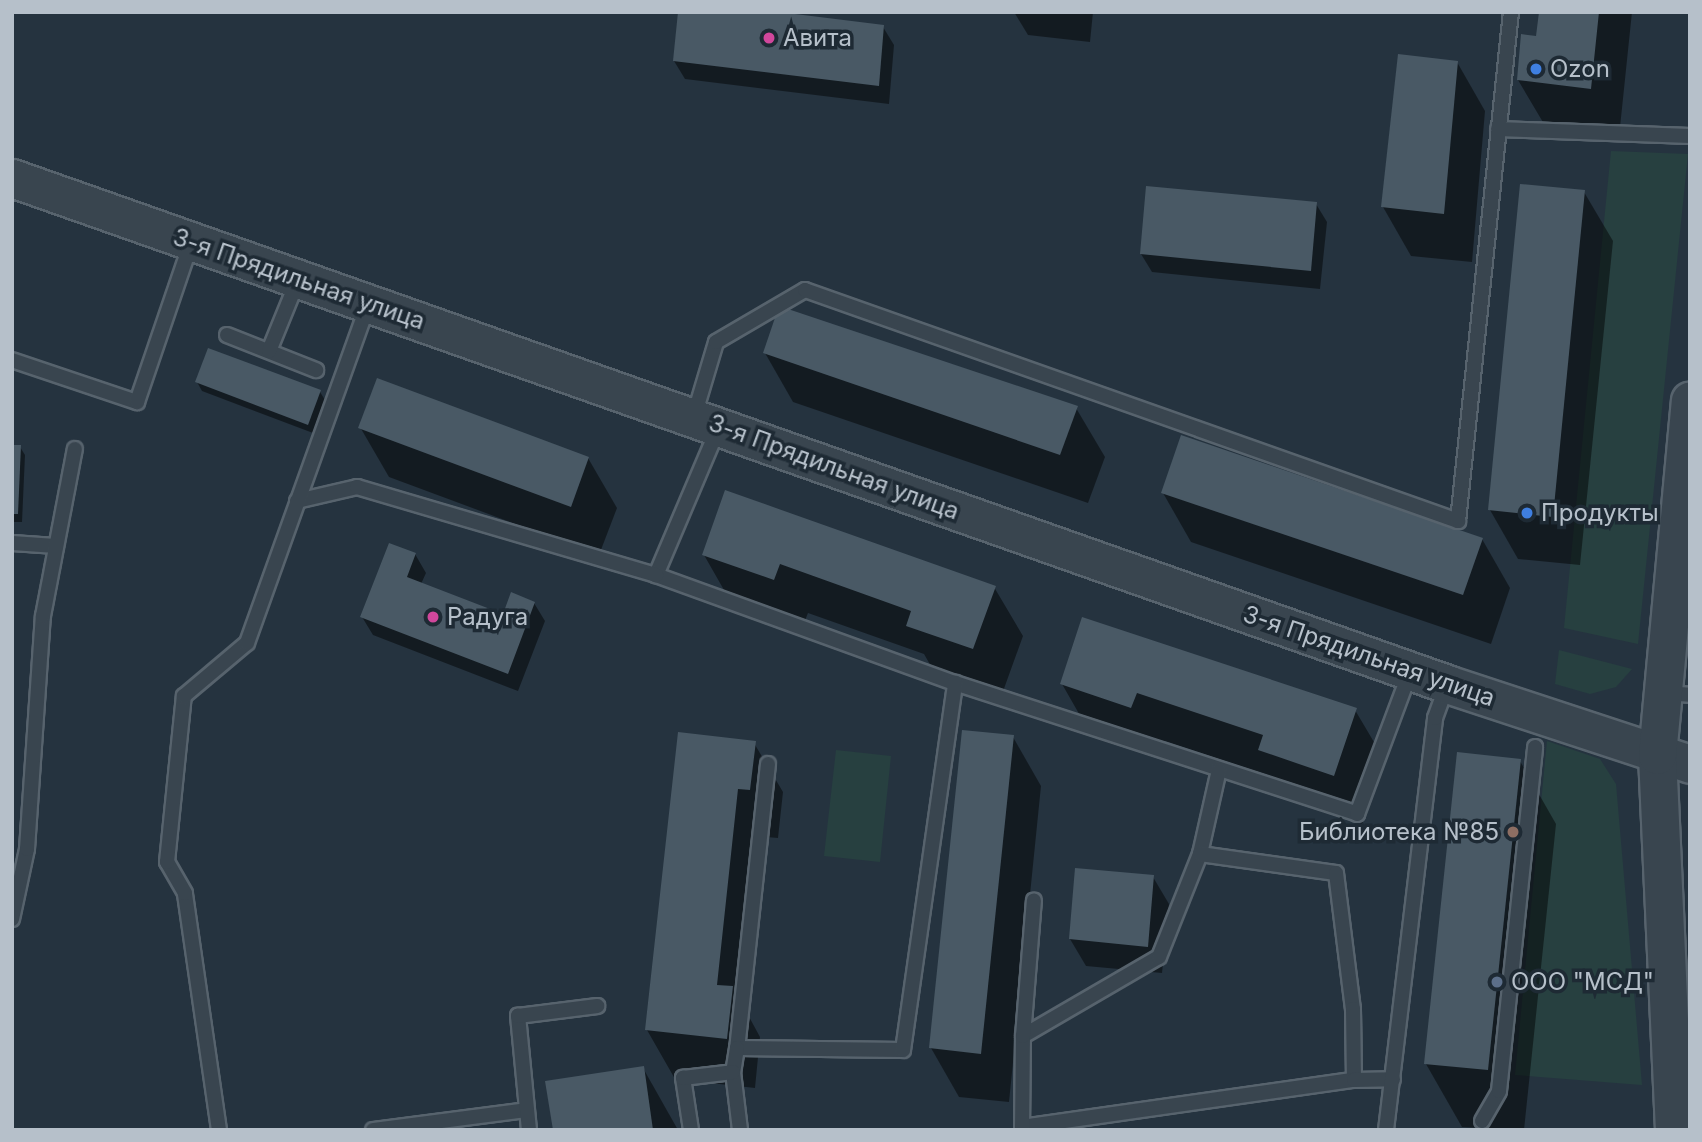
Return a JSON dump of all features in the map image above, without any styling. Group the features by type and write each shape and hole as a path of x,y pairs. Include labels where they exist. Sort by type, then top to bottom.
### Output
{"street":[{"name":"3-я Прядильная улица","path":"12,178 1447,684 1673,760"},
{"path":"1674,1130 1673,760 1690,401"}],"lane":[{"path":"656,575 706,422 716,342 805,290 1458,521 1511,12"},
{"path":"1499,129 1690,136"},
{"path":"12,360 137,402 191,241"},
{"path":"269,351 298,278"},
{"path":"219,1130 185,893 167,862 184,696 247,643 368,304"},
{"path":"227,335 316,370"},
{"path":"12,919 27,849 43,616 75,449"},
{"path":"297,501 357,487 656,575 955,683 1357,814 1410,671"},
{"path":"12,542 56,546"},
{"path":"737,1048 903,1050 955,683"},
{"path":"1386,1130 1435,718 1447,684"},
{"path":"1482,1121 1499,1091 1535,747"},
{"path":"740,1130 733,1072 768,764"},
{"path":"1023,1036 1159,957 1200,854 1219,770"},
{"path":"1200,854 1336,873 1353,1010 1354,1080"},
{"path":"1034,900 1023,1036 1022,1128 1354,1080 1393,1079"},
{"path":"529,1130 517,1016 597,1006"},
{"path":"691,1130 683,1078 733,1072"},
{"path":"373,1130 527,1110"}],"green space":[{"path":"1611,151 1688,154 1638,644 1564,628"},
{"path":"1559,650 1632,669 1616,687 1590,694 1555,684"},
{"path":"1547,741 1600,759 1616,784 1642,1085 1515,1075"},
{"path":"836,750 891,756 880,862 824,856"}],"building":[{"path":"678,12 779,12 884,25 879,86 673,61"},
{"path":"1539,12 1599,12 1591,89 1517,80 1521,34 1536,36"},
{"path":"1398,54 1458,61 1444,214 1381,207"},
{"path":"1520,184 1585,190 1553,517 1488,510"},
{"path":"1146,186 1317,202 1311,271 1140,254"},
{"path":"779,306 1078,406 1060,455 763,353"},
{"path":"208,348 321,390 308,425 195,382"},
{"path":"377,378 589,457 571,507 358,428"},
{"path":"1181,435 1483,538 1463,595 1161,493"},
{"path":"12,445 21,445 18,514 12,514"},
{"path":"725,490 996,586 973,649 906,626 911,611 780,564 774,580 702,555"},
{"path":"389,543 416,553 407,577 503,614 511,592 535,602 508,674 360,617"},
{"path":"1082,617 1357,708 1334,776 1258,750 1263,735 1137,693 1131,708 1060,684"},
{"path":"962,730 1014,735 981,1054 929,1048"},
{"path":"678,732 756,741 750,790 738,789 717,985 733,986 727,1039 645,1030"},
{"path":"1457,752 1521,759 1488,1070 1424,1064"},
{"path":"1075,868 1154,875 1148,947 1069,939"},
{"path":"644,1066 653,1130 553,1130 545,1081"}],"place":[{"name":"Авита","path":"769,38"},
{"name":"Ozon","path":"1536,69"},
{"name":"Продукты","path":"1527,513"},
{"name":"Радуга","path":"433,617"},
{"name":"Библиотека №85","path":"1513,832"},
{"name":"ООО \"МСД\"","path":"1497,982"}]}
